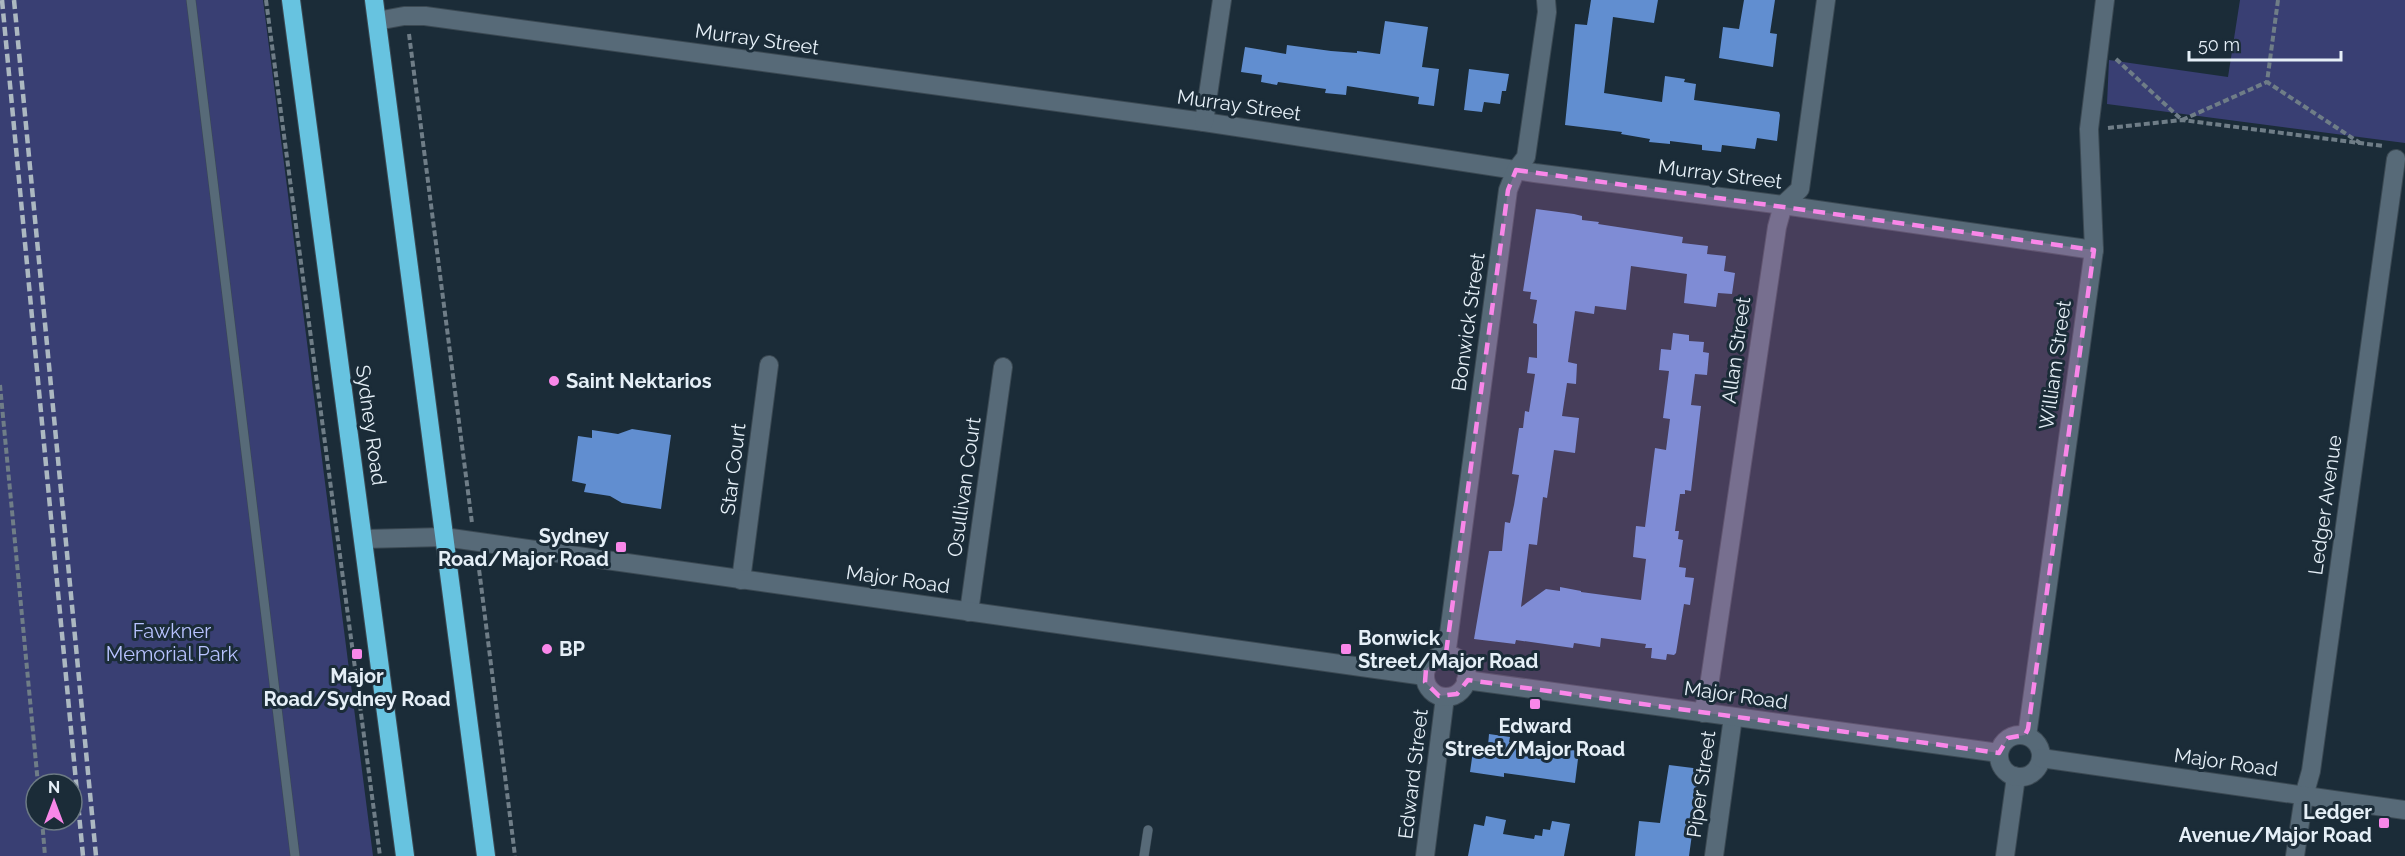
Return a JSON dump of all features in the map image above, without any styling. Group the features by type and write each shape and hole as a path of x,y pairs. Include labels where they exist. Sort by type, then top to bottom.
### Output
{"highway":[{"name":"Sydney Road","path":"291,0 405,856"},
{"path":"374,0 486,856"}],"street":[{"path":"1204,122 1222,0"},
{"name":"Bonwick Street","path":"1446,656 1508,190 1516,170 1526,157 1547,12 1545,0"},
{"name":"Allan Street","path":"1703,713 1709,686 1777,227 1783,205 1800,189 1826,0"},
{"name":"William Street","path":"2025,735 2028,729 2094,250 2089,129 2105,0"},
{"name":"Murray Street","path":"377,21 404,16 436,18 1204,122 1516,170 1783,205 2094,250"},
{"name":"Ledger Avenue","path":"2295,856 2304,796 2311,771 2394,153"},
{"name":"Star Court","path":"741,580 769,365"},
{"name":"Osullivan Court","path":"969,612 1003,367"},
{"name":"Major Road","path":"364,538 444,537 1425,676"},
{"path":"1440,656 1452,656 1465,668 1466,680 1461,690 1451,697 1445,697 1433,693 1428,688 1425,676 1429,664 1440,656"},
{"name":"Major Road","path":"1466,680 1999,753"},
{"name":"Edward Street","path":"1425,856 1445,697"},
{"name":"Piper Street","path":"1714,856 1733,717"},
{"path":"2025,735 2037,742 2041,758 2036,770 2022,777 2014,776 2004,770 1999,753 2008,738 2025,735"},
{"name":"Major Road","path":"2041,758 2405,810"},
{"path":"2006,856 2014,776"}],"lane":[{"path":"191,0 295,856"},
{"path":"1144,856 1148,830"}],"path":[{"path":"267,0 380,856"},
{"path":"2267,82 2278,0"},
{"path":"404,16 409,36 515,856"},
{"path":"2098,50 2120,62 2182,120"},
{"path":"2182,120 2267,82"},
{"path":"2267,82 2361,143"},
{"path":"2089,129 2182,120 2361,143 2394,153"},
{"path":"0,385 37,772"},
{"path":"43,832 45,856"}],"highlighted area":[{"path":"1516,170 2094,250 2028,729 2025,735 2008,738 1999,753 1468,680 1457,694 1439,696 1425,682 1426,669 1446,653 1508,190"}],"green space":[{"name":"Fawkner Memorial Park","path":"0,0 263,0 373,856 0,856"},
{"path":"2240,0 2405,0 2405,143 2107,104 2109,60 2228,77"}],"building":[{"path":"1591,0 1658,0 1654,23 1613,17 1604,93 1662,102 1665,76 1685,79 1684,82 1696,84 1694,100 1779,112 1777,141 1757,138 1755,149 1722,145 1721,152 1702,150 1702,145 1670,141 1670,144 1649,142 1650,139 1621,134 1622,132 1565,125 1575,24 1587,25"},
{"path":"1744,0 1775,0 1770,33 1777,34 1773,67 1719,58 1723,27 1739,29"},
{"path":"1385,21 1428,27 1422,67 1439,69 1434,106 1418,104 1419,97 1347,86 1346,95 1325,93 1326,89 1278,82 1277,85 1261,82 1262,75 1241,72 1245,47 1286,54 1287,45 1380,54"},
{"path":"1469,69 1509,74 1506,91 1502,91 1500,104 1484,102 1482,112 1464,110"},
{"path":"1536,209 1574,214 1582,216 1582,220 1599,222 1598,224 1683,237 1682,243 1708,246 1707,254 1726,256 1724,271 1735,273 1732,294 1718,293 1716,307 1684,303 1687,274 1631,266 1626,310 1595,306 1594,314 1575,311 1568,362 1577,364 1576,384 1567,383 1562,416 1579,418 1575,453 1554,450 1547,498 1543,497 1537,545 1529,544 1521,607 1546,589 1560,591 1560,587 1641,600 1646,559 1633,557 1636,526 1645,527 1655,448 1666,450 1670,419 1663,418 1669,371 1659,370 1661,349 1671,350 1673,333 1689,335 1689,341 1704,342 1703,352 1709,353 1707,375 1695,374 1691,405 1701,406 1691,491 1685,490 1685,494 1680,494 1675,531 1679,531 1678,539 1683,540 1679,567 1686,568 1685,577 1694,578 1690,605 1684,604 1676,653 1667,654 1666,660 1651,658 1652,648 1645,648 1646,644 1601,638 1600,647 1574,643 1573,648 1516,640 1515,644 1474,639 1489,551 1502,551 1505,522 1510,523 1519,475 1512,474 1519,428 1523,428 1525,411 1529,412 1535,374 1527,373 1529,357 1537,358 1537,324 1533,323 1537,300 1530,299 1531,292 1523,291"},
{"path":"632,429 671,435 661,509 622,503 610,496 584,492 586,484 572,481 578,436 592,438 592,430 618,434"},
{"path":"1489,734 1510,737 1509,742 1579,751 1575,783 1504,773 1504,777 1470,772 1474,744 1488,746"},
{"path":"1669,765 1701,769 1689,856 1635,856 1639,821 1660,823"},
{"path":"1486,816 1506,820 1503,834 1534,839 1535,835 1542,836 1543,829 1550,830 1552,821 1570,824 1564,856 1468,856 1474,824 1484,826"}],"railway":[{"path":"2,0 83,856"},
{"path":"14,0 96,856"}],"place":[{"name":"Saint Nektarios","path":"554,381"},
{"name":"Sydney Road/Major Road","path":"621,547"},
{"name":"BP","path":"547,649"},
{"name":"Bonwick Street/Major Road","path":"1346,649"},
{"name":"Major Road/Sydney Road","path":"357,654"},
{"name":"Edward Street/Major Road","path":"1535,704"},
{"name":"Ledger Avenue/Major Road","path":"2384,823"}]}
